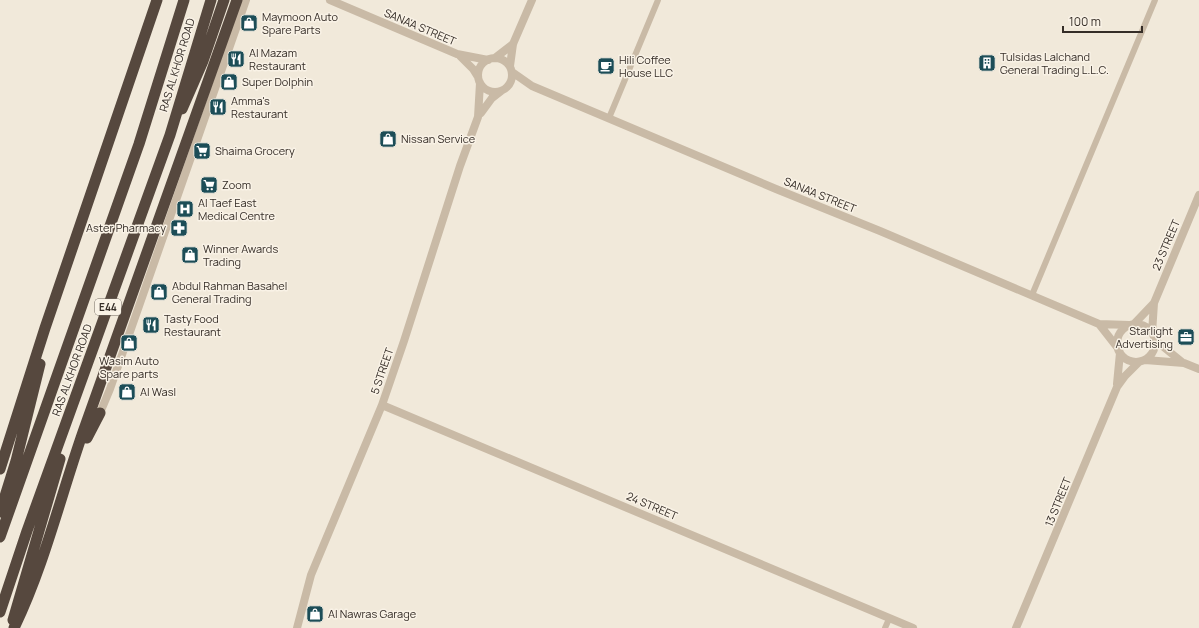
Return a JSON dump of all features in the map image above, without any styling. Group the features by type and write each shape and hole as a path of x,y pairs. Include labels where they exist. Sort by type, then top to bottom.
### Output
{"highway":[{"path":"126,91 149,0"},
{"path":"0,469 45,328 157,0"},
{"name":"RAS AL KHOR ROAD","path":"0,537 139,144 184,0"},
{"name":"RAS AL KHOR ROAD","path":"0,612 170,135 211,0"},
{"path":"170,135 203,60 224,0"},
{"path":"13,628 25,605 42,562 60,501 237,0"},
{"path":"0,512 16,461 42,359 45,328"},
{"path":"13,628 17,602 55,478 70,413"},
{"path":"60,501 69,485 82,447 100,413"}],"street":[{"path":"100,413 246,0"},
{"name":"SANA'A STREET","path":"330,0 457,54 492,59"},
{"path":"513,44 480,67 479,81 490,91 504,89 510,83 513,44 532,0"},
{"path":"609,118 658,0"},
{"path":"1032,295 1155,0"},
{"name":"SANA'A STREET","path":"457,54 473,68 479,81"},
{"path":"492,59 504,60 511,69"},
{"name":"SANA'A STREET","path":"511,69 532,86 1099,324 1131,324"},
{"name":"5 STREET","path":"478,117 479,81"},
{"name":"SANA'A STREET","path":"504,89 532,86"},
{"name":"5 STREET","path":"297,628 311,575 382,404 460,166 478,117 484,107 504,89"},
{"name":"23 STREET","path":"1154,337 1154,303 1199,195"},
{"name":"23 STREET","path":"1131,324 1154,303"},
{"name":"SANA'A STREET","path":"1099,324 1118,350"},
{"path":"1184,363 1128,360 1118,350 1119,334 1131,324 1145,326 1154,337 1184,363 1199,370"},
{"path":"1142,361 1154,348 1154,337"},
{"name":"13 STREET","path":"1117,387 1118,350"},
{"name":"13 STREET","path":"1018,627 1117,387 1125,376 1142,361"},
{"name":"24 STREET","path":"382,404 913,628"},
{"path":"885,628 889,619"}],"place":[{"name":"Maymoon Auto Spare Parts","path":"249,23"},
{"name":"Al Mazam Restaurant","path":"236,59"},
{"name":"Tulsidas Lalchand General Trading L.L.C.","path":"987,63"},
{"name":"Hili Coffee House LLC","path":"606,66"},
{"name":"Super Dolphin","path":"229,82"},
{"name":"Amma's Restaurant","path":"218,107"},
{"name":"Nissan Service","path":"388,139"},
{"name":"Shaima Grocery","path":"202,151"},
{"name":"Zoom","path":"209,185"},
{"name":"Al Taef East Medical Centre","path":"185,209"},
{"name":"Aster Pharmacy","path":"179,228"},
{"name":"Winner Awards Trading","path":"190,255"},
{"name":"Abdul Rahman Basahel General Trading","path":"159,292"},
{"name":"Tasty Food Restaurant","path":"151,325"},
{"name":"Starlight Advertising","path":"1186,337"},
{"name":"Wasim Auto Spare parts","path":"129,343"},
{"name":"Al Wasl","path":"127,392"},
{"name":"Al Nawras Garage","path":"315,614"}]}
